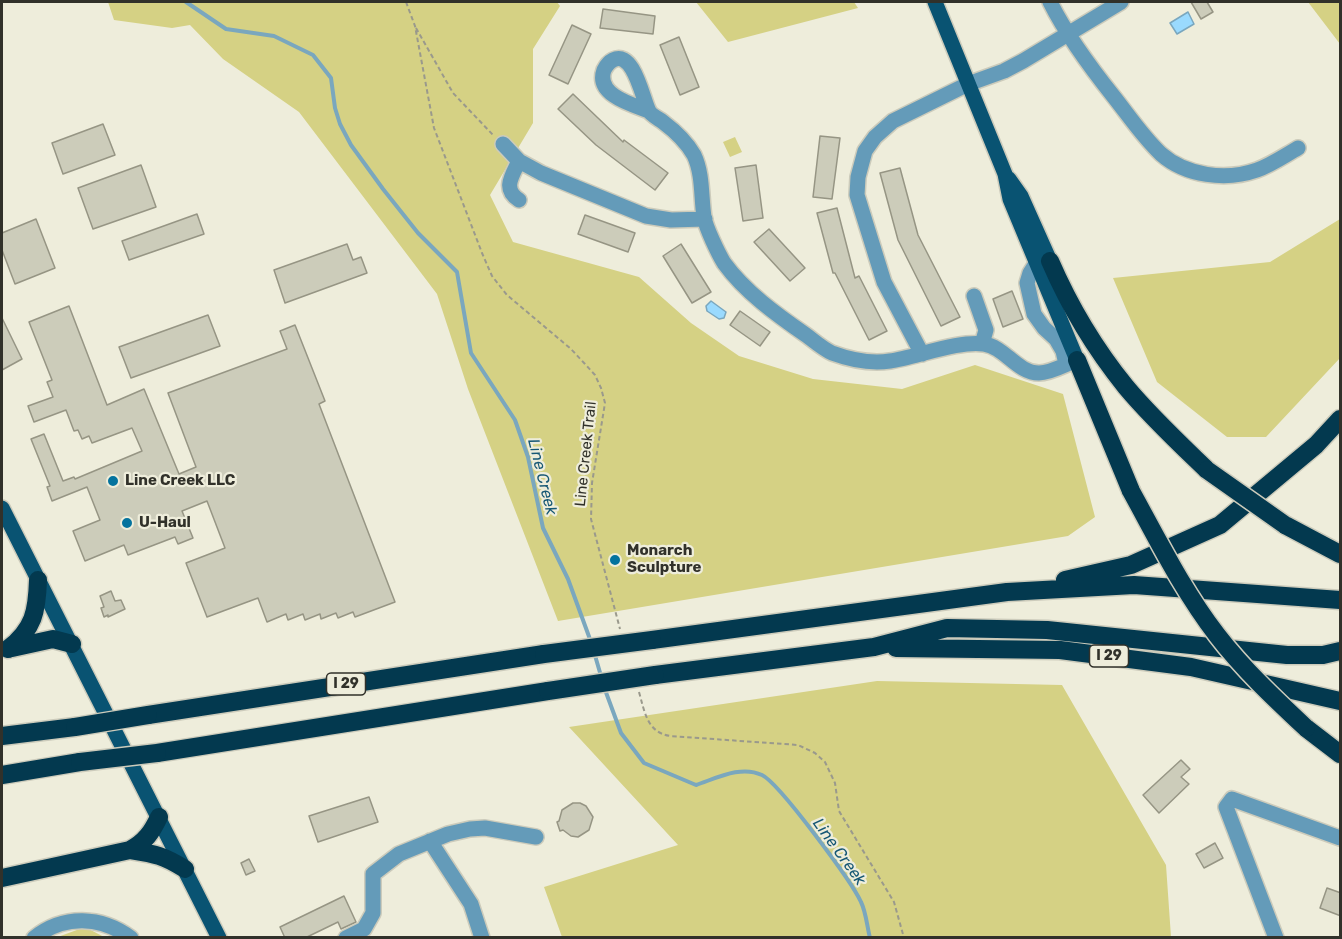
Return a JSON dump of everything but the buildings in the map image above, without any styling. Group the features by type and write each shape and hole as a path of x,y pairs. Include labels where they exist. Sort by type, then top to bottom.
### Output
{"highway":[{"path":"1043,262 1060,284 1125,386 1161,426 1207,470 1285,525 1341,554"},
{"path":"1072,362 1131,491 1177,574 1217,636 1306,729 1341,754"},
{"path":"1007,592 1131,566 1220,525 1316,445 1341,419"},
{"path":"5,650 19,640 33,620 37,604 38,580"},
{"name":"I 29","path":"2,736 75,727 544,654 1007,592 1134,585 1341,600"},
{"path":"874,647 947,628 1047,630 1287,655 1332,653"},
{"path":"5,650 53,639 72,644"},
{"name":"I 29","path":"2,775 655,675 874,647 1060,650 1191,667 1341,701"},
{"path":"2,878 130,850 151,834 159,817"},
{"path":"130,850 156,853 167,857 185,869"}],"main road":[{"path":"934,2 1005,174 1021,196 1072,362"},
{"path":"2,508 219,938"}],"street":[{"path":"1050,2 1068,34 1097,75 1150,143 1171,162 1184,168 1215,175 1243,174 1269,164 1298,148"},
{"path":"922,354 884,282 857,195 858,177 865,151 875,137 893,121 968,84 1014,66 1121,2"},
{"path":"649,111 678,134 694,156 703,190 705,219 724,262 744,286 783,319 830,351 849,359 870,362 889,361 967,344 982,344 998,348 1029,372 1040,373 1072,362 1034,314 1027,283 1030,273 1043,262"},
{"path":"502,144 519,161 542,173 646,216 671,220 705,219"},
{"path":"519,161 508,186 510,192 519,200"},
{"path":"974,296 986,330 982,344"},
{"path":"1276,938 1227,807 1232,799 1341,838"},
{"path":"346,938 364,929 373,913 373,874 399,854 430,841 470,829 485,828 536,837"},
{"path":"430,841 471,904 482,938"},
{"path":"34,938 45,930 62,923 80,920 107,924 131,938"}],"path":[{"name":"Line Creek Trail","path":"406,2 415,26 434,128 492,276 507,295 571,349 596,375 601,388 605,404 592,483 591,519 622,637"},
{"path":"415,26 453,93 502,144"},
{"path":"638,690 651,725 658,734 798,745 815,753 825,762 835,783 839,811 894,902 904,938"}],"shaded area":[{"path":"108,2 557,2 560,6 533,49 533,123 490,195 513,242 639,277 691,323 739,356 813,379 902,389 975,365 1063,394 1095,517 1068,536 558,621 468,389 437,294 299,112 223,59 190,25 172,28 114,20"},
{"path":"696,2 854,2 858,8 728,42"},
{"path":"1308,2 1340,2 1340,44"},
{"path":"735,137 742,152 730,157 723,142"},
{"path":"1340,219 1340,358 1266,437 1227,437 1157,382 1113,278 1270,262"},
{"path":"877,681 1062,685 1166,865 1171,937 562,937 544,887 678,845 569,727"},
{"path":"85,927 104,937 55,938"}],"water":[{"path":"1188,12 1194,24 1177,34 1170,23"},
{"path":"711,301 726,312 724,318 719,319 707,311 706,306"}],"waterway":[{"name":"Line Creek","path":"186,2 226,29 274,36 313,55 331,78 335,108 351,145 418,233 457,272 471,353 515,420 528,457 543,528 568,579 591,642"},
{"name":"Line Creek","path":"594,652 601,676"},
{"name":"Line Creek","path":"604,687 621,733 644,763 696,785 746,771 762,775 771,782 814,834 855,891 864,910 870,938"}],"place":[{"name":"Line Creek LLC","path":"113,481"},
{"name":"U-Haul","path":"127,523"},
{"name":"Monarch Sculpture","path":"615,560"}]}
